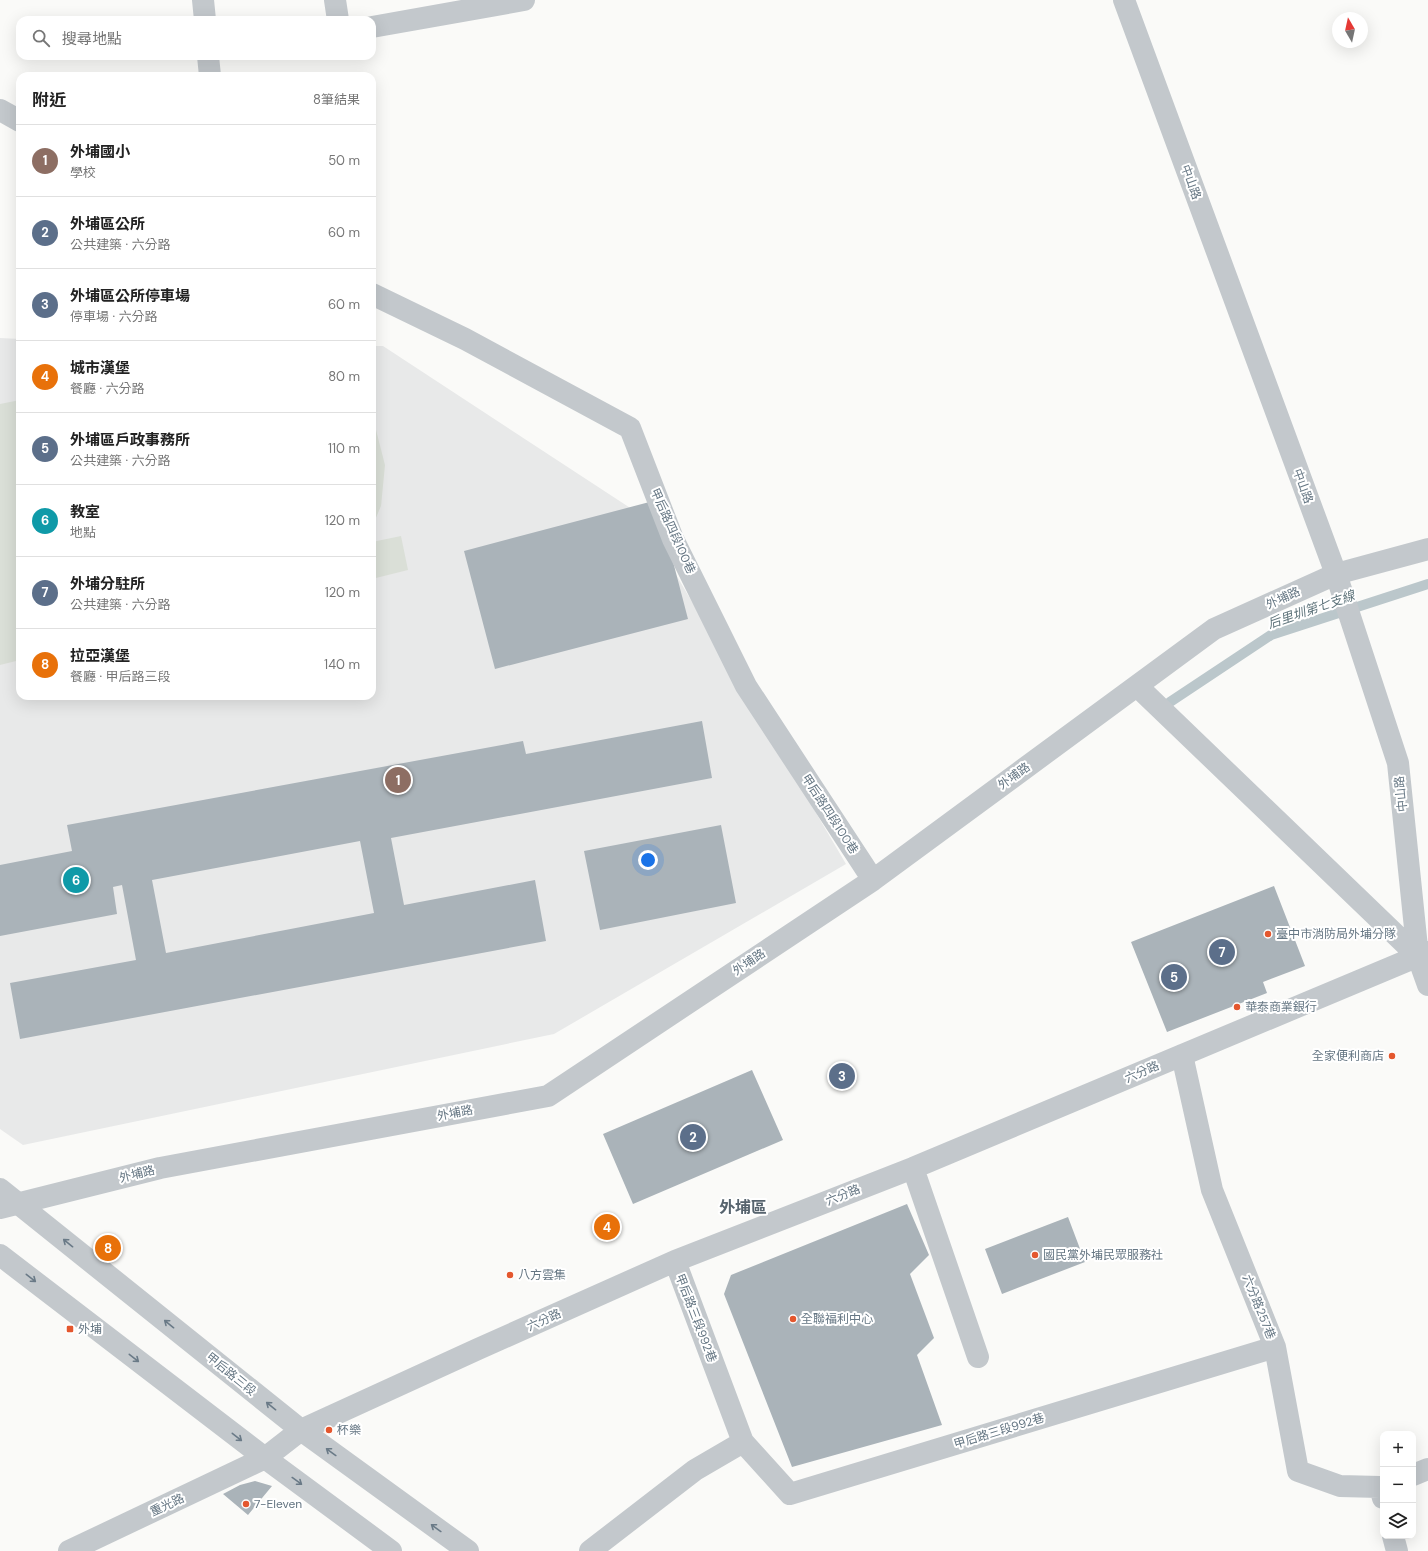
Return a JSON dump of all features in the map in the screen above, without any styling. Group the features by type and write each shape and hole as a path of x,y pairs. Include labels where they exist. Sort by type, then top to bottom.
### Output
{"street":[{"path":"203,0 205,16"},
{"path":"335,0 337,16"},
{"name":"中山路","path":"1124,0 1336,574 1398,763 1428,985"},
{"path":"376,26 515,1"},
{"path":"208,60 210,72"},
{"path":"0,110 16,119"},
{"name":"甲后路四段100巷","path":"376,296 465,339 630,428 674,539 746,686 873,880"},
{"name":"外埔路","path":"10,1206 160,1168 548,1096 873,880 1214,629 1336,574 1428,549"},
{"path":"1137,686 1425,958"},
{"name":"六分路","path":"265,1458 301,1430 478,1348 675,1261 912,1168 1182,1055 1425,958"},
{"name":"六分路257巷","path":"1182,1055 1212,1190 1275,1347 1298,1471 1340,1486 1380,1491"},
{"path":"912,1168 978,1357"},
{"name":"甲后路三段","path":"0,1189 10,1206 301,1430 468,1551"},
{"path":"0,1255 265,1458 391,1551"},
{"name":"甲后路三段992巷","path":"675,1261 743,1442 790,1494 1275,1347"},
{"path":"590,1551 695,1470 743,1442"},
{"name":"重光路","path":"68,1551 265,1458"},
{"path":"1416,1473 1428,1469"},
{"path":"1394,1539 1397,1551"}],"shaded area":[{"path":"0,338 16,339 16,700 376,700 376,346 383,346 641,515 846,864 554,1034 23,1145 0,1129"},
{"path":"16,401 16,661 0,665 0,404"},
{"path":"376,430 385,465 381,506 376,518"},
{"path":"401,536 408,570 376,578 376,541"}],"building":[{"path":"657,500 688,619 495,669 464,551"},
{"path":"702,721 712,778 391,838 404,905 535,880 546,941 20,1039 10,983 136,960 122,885 113,887 117,914 0,936 0,865 72,851 67,825 523,741 526,754","holes":["360,841 374,913 166,953 152,880"]},
{"path":"721,825 736,903 600,930 584,851"},
{"path":"1274,886 1305,966 1263,982 1267,993 1167,1032 1131,942"},
{"path":"752,1070 783,1140 633,1204 603,1134"},
{"path":"907,1204 929,1255 910,1274 934,1338 917,1355 942,1425 792,1467 724,1294 731,1275"},
{"name":"國民黨外埔民眾服務社","path":"1068,1217 1085,1262 1002,1294 985,1249"},
{"name":"7-Eleven","path":"255,1481 272,1486 248,1515 223,1494 240,1485"}],"waterway":[{"name":"后里圳第七支線","path":"1170,702 1271,635 1428,584"}],"place":[{"name":"外埔國小","path":"398,780"},
{"name":"教室","path":"76,880"},
{"name":"臺中市消防局外埔分隊","path":"1268,934"},
{"name":"外埔分駐所","path":"1222,952"},
{"name":"外埔區戶政事務所","path":"1174,977"},
{"name":"華泰商業銀行","path":"1237,1007"},
{"name":"全家便利商店","path":"1392,1056"},
{"name":"外埔區公所停車場","path":"842,1076"},
{"name":"外埔區公所","path":"693,1137"},
{"name":"城市漢堡","path":"607,1227"},
{"name":"拉亞漢堡","path":"108,1248"},
{"name":"國民黨外埔民眾服務社","path":"1035,1255"},
{"name":"八方雲集","path":"510,1275"},
{"name":"全聯福利中心","path":"793,1319"},
{"name":"外埔","path":"70,1329"},
{"name":"杯樂","path":"329,1430"},
{"name":"7-Eleven","path":"246,1504"}],"district":[{"name":"外埔區","path":"743,1207"}]}
